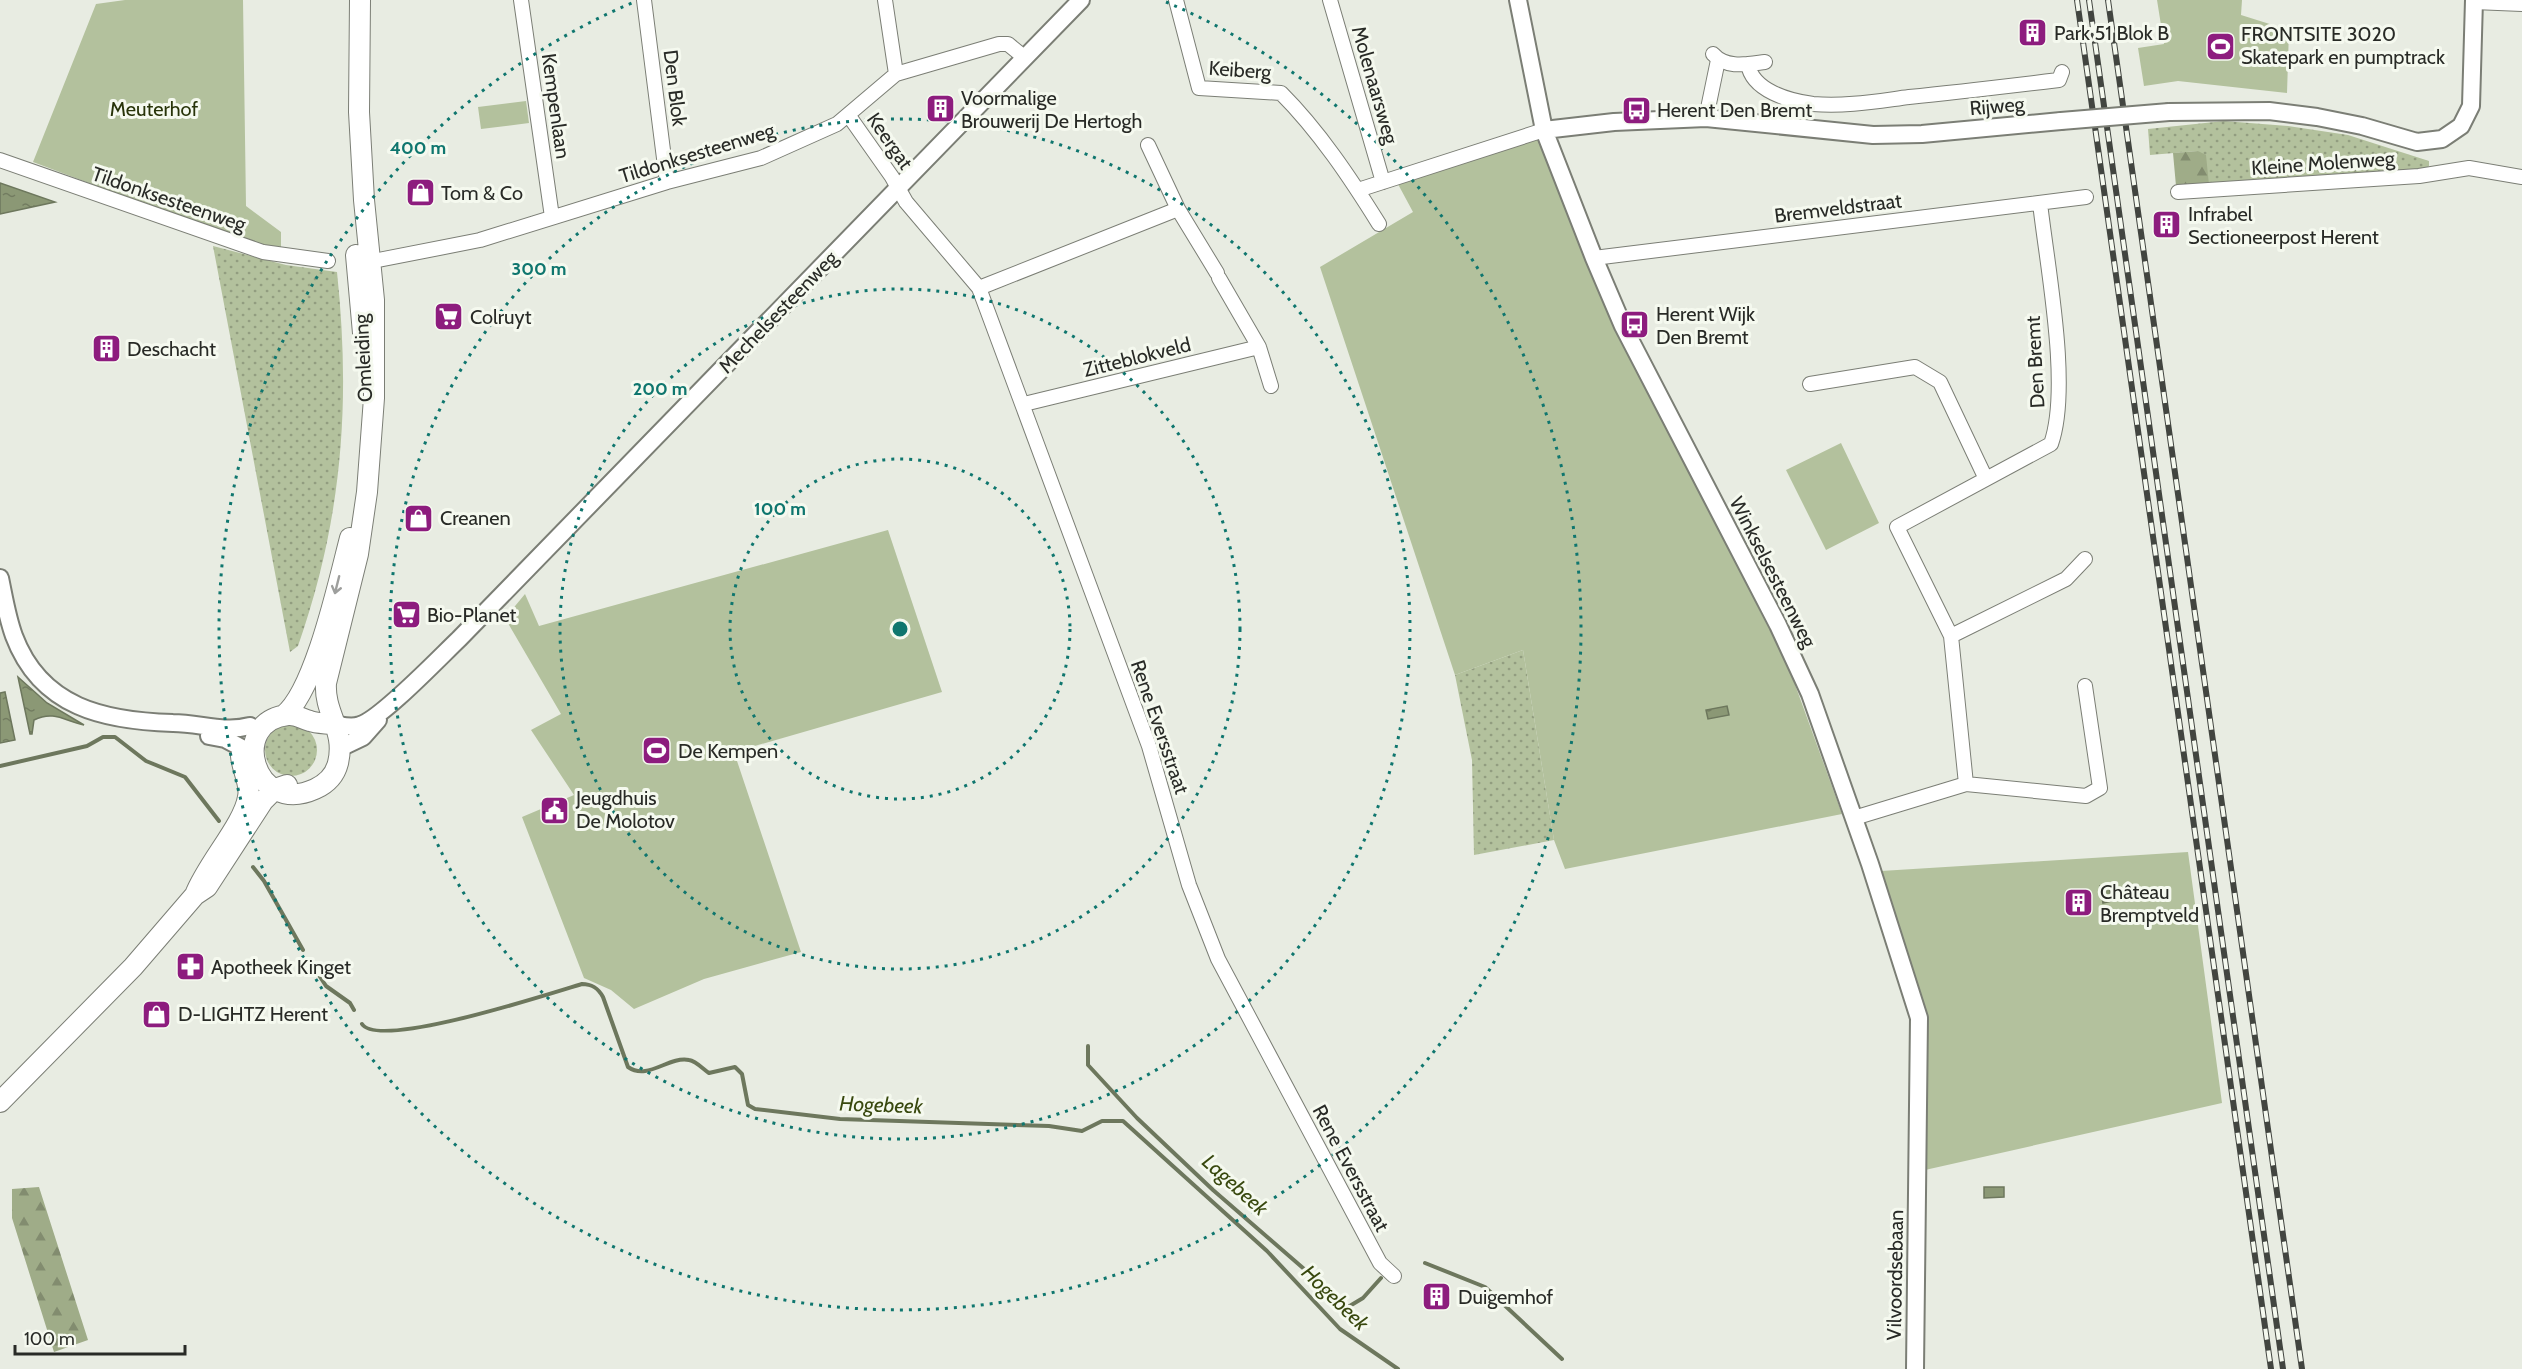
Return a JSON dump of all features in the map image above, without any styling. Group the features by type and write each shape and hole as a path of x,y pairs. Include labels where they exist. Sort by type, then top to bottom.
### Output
{"main road":[{"name":"Omleiding","path":"329,723 316,705 318,687 338,638 353,579 370,462 375,362 352,169 351,0"},
{"name":"Omleiding","path":"283,710 304,688 324,630 357,502 366,375 359,104 360,0"},
{"path":"133,967 146,962 159,951 214,885 268,806 280,798 325,783 335,770 340,748 329,723 308,708 283,710 250,726 249,798 242,814 201,878 195,895"},
{"path":"248,755 259,734 283,710"},
{"path":"0,1102 133,967 195,895 207,887 263,801 275,789 308,781 321,771 325,764 329,744 329,723"},
{"path":"248,755 262,780 275,789 297,794"}],"street":[{"name":"Kempenlaan","path":"521,0 552,217"},
{"name":"Den Blok","path":"644,0 667,182"},
{"path":"885,0 896,74"},
{"name":"Mechelsesteenweg","path":"329,723 354,726 364,724 396,698 459,639 1082,0"},
{"name":"Keiberg","path":"1176,0 1199,88 1281,93 1296,108 1358,190 1379,224"},
{"name":"Molenaarsweg","path":"1330,0 1383,182"},
{"name":"Winkselsesteenweg","path":"1518,0 1544,130 1594,258 1623,326 1778,625 1810,694 1854,818 1919,1018 1918,1182"},
{"path":"2474,1 2522,4"},
{"name":"Rijweg","path":"1544,130 1614,122 1706,118 1873,135 1922,134 2169,112 2244,110 2317,117 2362,126 2417,142 2433,142 2450,136 2465,120 2471,106 2474,1"},
{"name":"Tildonksesteenweg","path":"363,264 449,248 667,182 761,158 837,124 896,74 999,44 1008,44 1025,58"},
{"path":"1706,118 1715,56 1731,64 1765,62"},
{"path":"1748,64 1749,71 1763,88 1815,104 1862,102 2059,80 2062,72"},
{"name":"Keergat","path":"849,116 898,188"},
{"path":"1358,190 1544,130"},
{"path":"1148,145 1178,209 1258,347 1271,386"},
{"name":"Tildonksesteenweg","path":"0,160 263,252 328,261"},
{"name":"Kleine Molenweg","path":"2178,192 2419,176 2469,168 2522,177"},
{"name":"Rene Eversstraat","path":"898,188 906,202 979,288 1024,404 1149,746 1203,925 1218,959 1380,1263 1394,1276"},
{"name":"Bremveldstraat","path":"1594,258 2086,197"},
{"name":"Den Bremt","path":"1966,784 1951,636 1897,527 2051,444 2057,428 2057,355 2040,203"},
{"path":"979,288 1178,209"},
{"name":"Zitteblokveld","path":"1024,404 1258,347"},
{"path":"1810,384 1915,367 1940,382 1986,479"},
{"path":"1951,636 2066,579 2085,560"},
{"path":"0,578 14,637 29,666 50,689 64,700 96,714 165,724 182,732 225,739 248,755"},
{"path":"1854,818 1966,784 2086,796 2100,788 2085,686"},
{"name":"Mechelsesteenweg","path":"340,748 363,737 396,698"},
{"path":"165,724 171,722 226,729 250,726"},
{"name":"Vilvoordsebaan","path":"1915,1369 1918,1182"}],"green space":[{"name":"Meuterhof","path":"125,0 243,0 246,206 281,232 281,248 257,246 33,162 96,4"},
{"name":"FRONTSITE 3020 Skatepark en pumptrack","path":"2157,0 2242,0 2241,15 2289,30 2287,93 2178,81 2144,86 2138,48 2164,44"},
{"path":"526,101 529,123 481,129 478,107"},
{"path":"2224,121 2288,126 2348,135 2429,161 2429,166 2420,173 2209,185 2198,151 2150,155 2148,129"},
{"path":"1538,136 1603,300 1789,668 1842,814 1565,869 1554,840 1523,650 1455,675 1320,267 1413,212 1392,173"},
{"path":"2198,151 2206,155 2209,185 2176,186 2173,153"},
{"path":"213,246 286,265 337,272 343,368 339,461 325,553 298,646 290,652"},
{"path":"1841,443 1879,523 1826,550 1786,470"},
{"path":"888,530 942,692 734,752 801,952 704,979 634,1009 611,990 584,978 522,817 574,795 531,730 561,714 505,618 525,594 539,626"},
{"path":"1523,650 1554,840 1474,855 1472,760 1455,675"},
{"path":"286,724 296,724 310,731 317,750 310,769 296,776 286,776 276,772 269,765 265,755 265,745 269,735 276,728"},
{"path":"2188,852 2222,1103 1925,1170 1927,1016 1881,871"},
{"path":"39,1187 88,1340 54,1352 12,1218 12,1189"}],"water":[{"path":"0,183 55,202 0,214"},
{"path":"18,677 47,703 84,725 54,716 41,717 34,720 32,734 30,734"},
{"path":"5,692 15,740 0,743 0,693"},
{"path":"1727,706 1729,715 1708,719 1706,710"},
{"path":"2109,885 2112,901 2103,903 2100,886"},
{"path":"1984,1187 2004,1187 2004,1197 1984,1198"}],"waterway":[{"path":"0,766 87,746 103,737 115,737 146,761 185,777 219,821"},
{"path":"253,867 264,881 303,950"},
{"name":"Hogebeek","path":"313,966 326,986 350,1003 354,1010"},
{"name":"Hogebeek","path":"362,1024 375,1030 399,1030 431,1025 586,984 594,987 603,997 628,1067 636,1071 651,1070 681,1060 694,1062 709,1073 735,1067 742,1074 748,1105 755,1109 840,1119 1049,1126 1082,1131 1102,1121 1123,1121 1267,1251 1340,1329 1398,1369"},
{"name":"Lagebeek","path":"1088,1046 1088,1065 1137,1118 1213,1190 1348,1307 1363,1298 1381,1278"},
{"name":"Lagebeek","path":"1425,1263 1485,1287 1562,1359"}],"railway":[{"path":"2077,0 2271,1369"},
{"path":"2089,0 2283,1369"},
{"path":"2108,0 2302,1369"}],"place":[{"name":"Park 51 Blok B","path":"2033,33"},
{"name":"FRONTSITE 3020 Skatepark en pumptrack","path":"2220,46"},
{"name":"Voormalige Brouwerij De Hertogh","path":"940,109"},
{"name":"Herent Den Bremt","path":"1636,110"},
{"name":"Tom & Co","path":"420,193"},
{"name":"Infrabel Sectioneerpost Herent","path":"2167,225"},
{"name":"Colruyt","path":"449,317"},
{"name":"Herent Wijk Den Bremt","path":"1635,325"},
{"name":"Deschacht","path":"106,349"},
{"name":"Creanen","path":"419,518"},
{"name":"Bio-Planet","path":"406,615"},
{"name":"De Kempen","path":"657,751"},
{"name":"Jeugdhuis De Molotov","path":"555,810"},
{"name":"Château Bremptveld","path":"2079,903"},
{"name":"Apotheek Kinget","path":"190,967"},
{"name":"D-LIGHTZ Herent","path":"157,1014"},
{"name":"Duigemhof","path":"1437,1297"}]}
